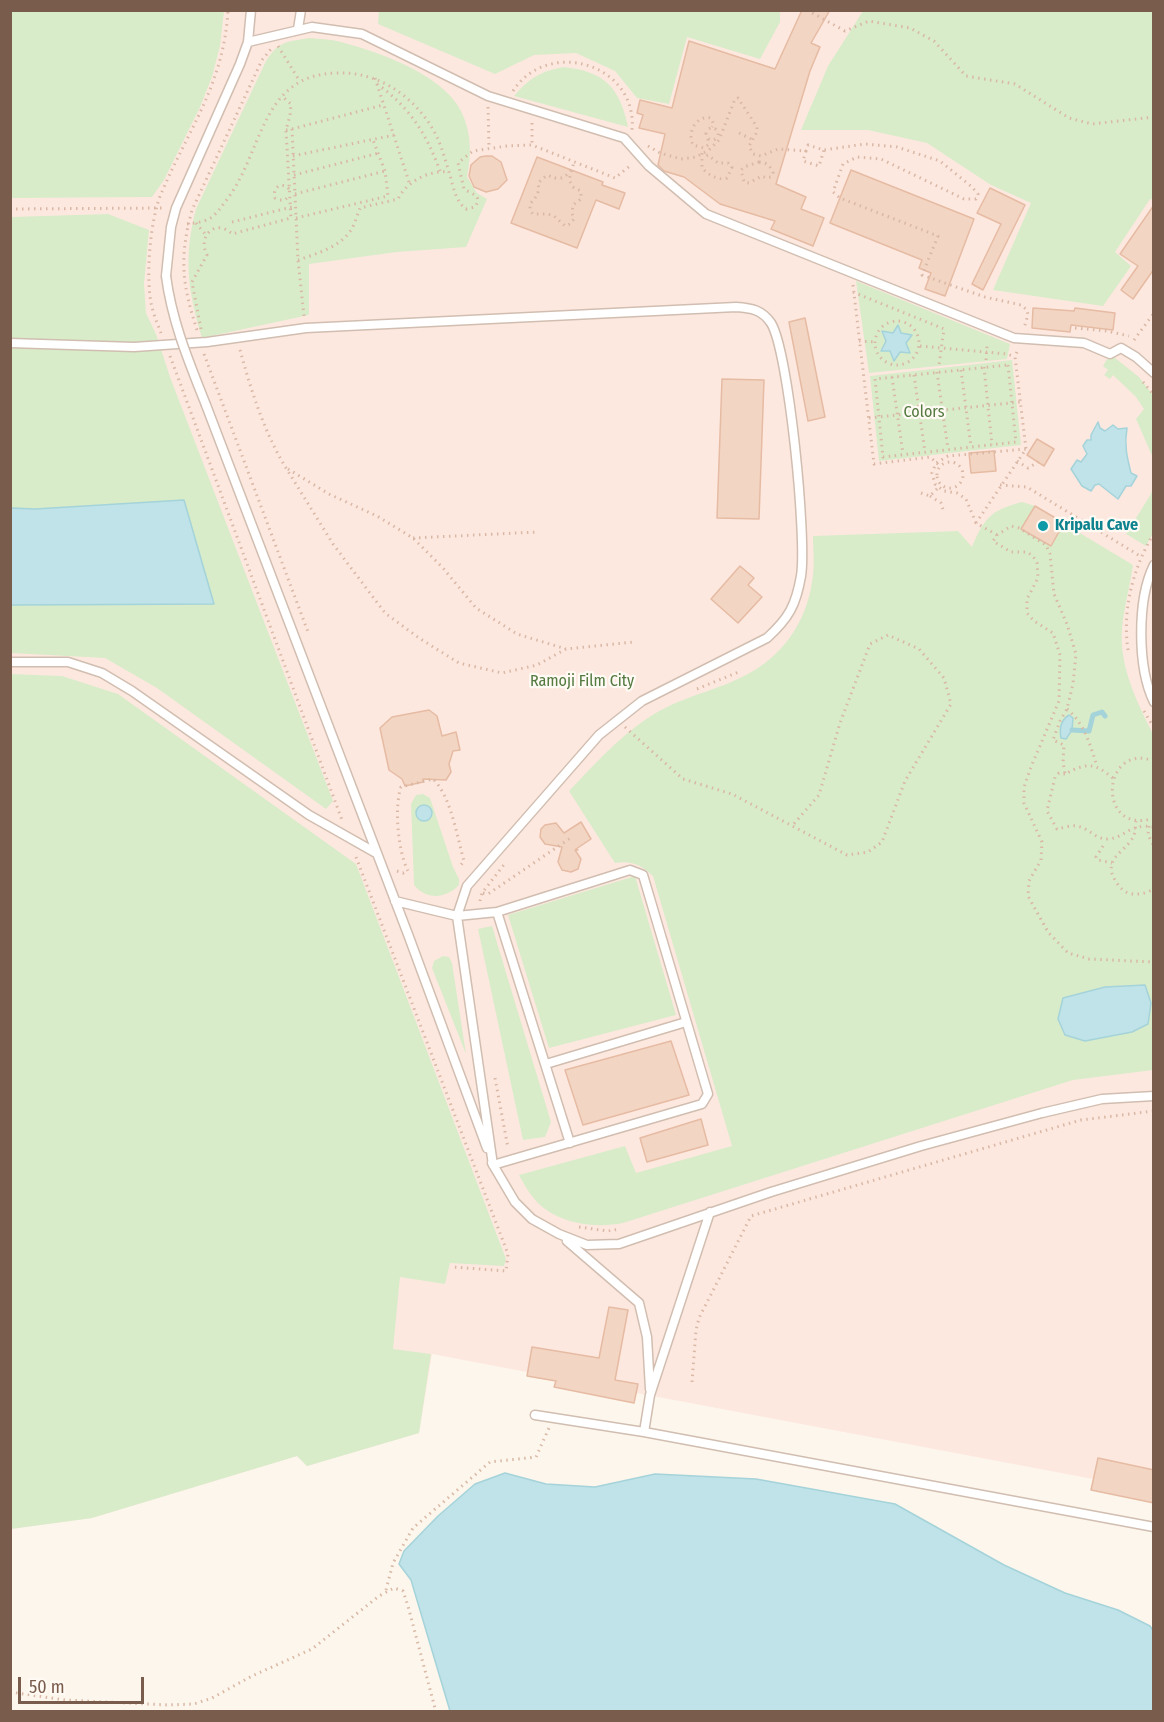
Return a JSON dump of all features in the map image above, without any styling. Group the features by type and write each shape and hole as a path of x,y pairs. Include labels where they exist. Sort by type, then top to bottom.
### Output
{"lane":[{"path":"251,10 248,42 176,208 171,227 166,276 169,302 178,336 395,901 493,1165 521,1208 532,1219 559,1234 587,1245 619,1244 710,1212 921,1146 1102,1099 1154,1096"},
{"path":"298,29 301,10"},
{"path":"248,42 312,27 362,34 488,96 624,138 649,166 706,214 1014,338 1084,343 1110,354 1121,348 1136,357 1154,373"},
{"path":"10,343 134,347 203,342 306,328 736,307 751,308 764,313 772,325 778,338 793,428 802,534 801,574 794,604 784,623 767,638 642,701 599,735 467,886 457,916 493,1165"},
{"path":"1154,565 1141,613 1142,656 1154,702"},
{"path":"10,662 68,662 102,673 132,691 309,815 376,854"},
{"path":"395,901 457,916 497,912 630,870 643,875 708,1094 702,1104 493,1165"},
{"path":"497,912 570,1143"},
{"path":"546,1064 686,1022"},
{"path":"644,1432 650,1395 710,1212"},
{"path":"559,1234 639,1302 647,1337 650,1395"},
{"path":"535,1415 644,1432 1154,1527"}],"path":[{"path":"807,10 845,31 869,21 910,28 934,41 966,76 1015,84 1069,118 1092,124 1154,117"},
{"path":"299,80 276,44 262,60 192,210 185,235 183,276 187,300 310,638"},
{"path":"506,103 525,77 537,69 566,62 594,67 607,74 626,96 631,110 636,150"},
{"path":"171,227 196,223 208,219 219,211 239,183 252,150 286,90 299,80 323,73 353,72 375,78 411,101 423,114 439,140 461,205 466,209 472,209 476,205 477,197 464,189 458,163 473,151 489,148 532,145 615,178 636,150 647,146 660,153 681,159 703,155 708,155 718,163 728,163 732,167 728,178 723,179 708,174 702,168 703,155 720,140 720,134 712,127"},
{"path":"375,78 410,183"},
{"path":"377,84 405,108 419,127 431,146 440,171"},
{"path":"488,96 489,148"},
{"path":"203,342 192,282 207,255 204,245 206,235 214,228 224,228 232,234 291,218 286,130 291,104 284,98 280,98"},
{"path":"708,139 714,140 720,134 735,99 738,98 757,128 750,149 753,154 761,156 778,149 806,151"},
{"path":"286,130 384,105"},
{"path":"531,111 532,145"},
{"path":"711,118 714,125 712,127 706,131 708,145 704,148 693,145 691,141 694,125 699,119 711,118"},
{"path":"292,129 298,260 306,328"},
{"path":"741,134 752,139"},
{"path":"293,156 394,135"},
{"path":"296,218 388,196 385,171 373,140"},
{"path":"824,150 819,166 803,161 808,145 824,150 865,144 897,147 940,161 972,187 978,194 976,199 964,199 881,159 857,157 843,164 833,192 840,198 938,236 922,276 985,297 1020,305 1027,310 1028,315 1015,357 1026,449 976,523"},
{"path":"294,175 379,153"},
{"path":"759,162 761,156"},
{"path":"571,170 564,178 557,180 547,176 541,178 538,183 537,196 530,204 533,214 554,216 565,226 574,219 573,205 581,199 581,191 573,187 569,180 574,162"},
{"path":"759,162 767,163 771,167 773,173 771,177 762,176 749,183 744,182 741,170 744,166 759,162"},
{"path":"295,194 385,171"},
{"path":"298,260 327,249 340,241 351,231 360,208 398,199 410,183 440,171 449,172"},
{"path":"453,183 461,181"},
{"path":"280,185 285,186 289,192 287,199 282,201 275,198 274,193 280,185"},
{"path":"232,222 296,206"},
{"path":"10,210 176,208"},
{"path":"196,223 206,235"},
{"path":"851,273 873,464 930,457 940,466"},
{"path":"853,292 944,329 939,364"},
{"path":"1134,340 1154,313"},
{"path":"899,320 912,326 920,346 917,353 906,364 891,365 879,356 874,342 885,324 899,320"},
{"path":"237,337 250,387 278,455 333,544 385,613 459,663 502,673 537,665 566,649"},
{"path":"859,341 874,342"},
{"path":"920,346 1015,357"},
{"path":"986,360 987,346"},
{"path":"1008,365 1016,442 883,457 875,379 962,370 1008,365"},
{"path":"984,367 993,445"},
{"path":"962,370 970,447"},
{"path":"937,372 948,449"},
{"path":"914,375 925,452"},
{"path":"892,378 903,454"},
{"path":"869,418 1020,402"},
{"path":"997,535 976,523 966,499 957,493 944,492 932,479 932,473 936,463 948,456 1026,449"},
{"path":"1017,461 1028,468 1038,462"},
{"path":"952,462 960,465 963,478 958,486 949,488 939,486 937,478 943,463 952,462"},
{"path":"286,468 329,494 377,516 413,538 443,568 476,608 517,634 566,649 634,642"},
{"path":"1000,485 1027,487 1140,556"},
{"path":"930,496 939,486"},
{"path":"921,493 941,503 944,513"},
{"path":"1065,774 1064,745 1053,740 1060,720 1067,709 1073,684 1076,654 1067,624 1054,594 1050,554 1046,544 1011,526 997,535 993,541 1011,552 1027,552 1033,556 1037,563 1038,578 1027,599 1027,613 1034,621 1053,633 1060,655 1059,701 1024,787 1024,803 1042,842 1041,860 1029,880 1028,896 1048,932 1068,952 1089,959 1154,962"},
{"path":"413,538 538,532"},
{"path":"1146,546 1154,533"},
{"path":"617,720 683,779 732,794 792,826 847,855 868,852 882,842 905,781 951,704 944,678 919,649 888,635 870,644 840,723 819,795 792,826"},
{"path":"1067,709 1077,717 1086,733 1098,766 1113,778"},
{"path":"1154,760 1138,759 1128,762 1119,769 1113,778 1112,796 1115,805 1128,818 1154,819"},
{"path":"1098,766 1084,766 1065,774 1059,773 1055,777 1047,812 1057,829 1077,826 1107,839 1135,828 1151,827 1149,835 1154,846"},
{"path":"397,871 408,871 404,864 397,813 399,794 402,787 433,779 440,785 448,805 464,861 460,866"},
{"path":"1137,820 1133,838 1116,854 1112,863 1112,875 1123,890 1136,894 1154,889"},
{"path":"482,893 488,894 572,837"},
{"path":"1103,846 1096,857 1098,860 1112,863"},
{"path":"692,1382 699,1318 751,1216 1081,1120 1154,1111"},
{"path":"386,1591 393,1563 413,1528 490,1462 536,1457 554,1418"},
{"path":"10,1692 65,1700 168,1705 194,1704 220,1695 252,1676 312,1648 386,1591 394,1588 403,1591 436,1712"}],"shaded area":[{"name":"Ramoji Film City","path":"10,11 1153,11 1153,1503 1093,1479 637,1393 634,1403 554,1387 555,1381 527,1376 527,1372 432,1354 419,1433 307,1466 297,1456 92,1518 11,1529"}],"green space":[{"path":"15,10 224,11 220,46 212,77 164,180 152,197 11,198 10,12"},
{"path":"379,10 780,10 780,22 760,59 687,37 669,104 637,98 615,71 576,53 534,55 495,74 378,24"},
{"path":"863,11 1153,11 1153,200 1150,199 1115,252 1131,266 1103,306 993,290 1031,203 991,185 927,143 868,130 801,130 828,66"},
{"path":"309,38 337,41 374,52 409,67 441,87 462,113 468,129 470,153 467,177 477,193 487,199 466,247 397,252 309,264 309,315 202,338 193,305 188,259 196,209 266,61 279,46 294,40"},
{"path":"563,67 589,72 608,84 620,101 628,127 514,96 536,77 547,71"},
{"path":"108,214 149,230 144,284 146,313 156,334 170,377 333,801 326,809 157,688 105,658 11,653 11,217"},
{"path":"856,281 1010,344 1007,359 869,373"},
{"path":"1110,354 1139,377 1153,395 1153,458 1136,419 1144,409 1136,397 1113,375 1110,379 1104,375 1108,370 1103,366"},
{"name":"Colors","path":"1012,360 1021,445 879,461 870,376"},
{"path":"1153,485 1153,533 1146,546 1126,534 1151,494"},
{"path":"1022,502 1035,506 1133,565 1123,621 1122,643 1130,683 1153,734 1153,1070 1073,1080 623,1223 586,1224 561,1218 550,1212 532,1196 519,1175 625,1146 636,1173 732,1146 653,876 636,864 615,863 569,791 615,744 654,714 746,675 782,648 798,624 809,597 813,571 813,536 958,531 972,547 990,517 1003,508"},
{"path":"11,674 62,676 118,694 356,864 506,1259 504,1266 450,1263 445,1284 400,1277 393,1349 431,1354 419,1433 307,1466 297,1456 92,1518 11,1529"},
{"path":"423,794 430,798 459,879 459,885 454,890 436,896 424,893 414,885 411,804 416,795"},
{"path":"635,876 676,1015 549,1048 508,915"},
{"path":"492,926 551,1122 545,1137 523,1140 478,929"},
{"path":"443,956 449,957 452,963 466,1054 432,968 434,961"}],"water":[{"path":"898,325 901,333 912,335 906,343 910,353 900,352 894,361 890,351 881,351 886,341 882,331 893,333"},
{"path":"1098,422 1100,428 1105,431 1113,425 1118,429 1127,428 1128,462 1131,473 1137,476 1131,486 1126,486 1118,499 1099,484 1095,485 1091,491 1082,486 1071,469 1077,460 1081,462 1087,454 1083,446 1087,440 1091,440 1091,435"},
{"path":"184,500 214,604 11,605 11,508 35,509"},
{"path":"1069,715 1073,718 1072,730 1066,739 1061,738 1061,725"},
{"path":"424,805 430,807 432,813 430,819 424,821 418,819 416,813 418,807"},
{"path":"1145,985 1151,1003 1148,1024 1132,1032 1085,1041 1065,1035 1058,1019 1063,998 1105,987"},
{"path":"505,1473 546,1484 595,1487 655,1474 756,1479 895,1504 1004,1565 1065,1593 1118,1610 1150,1626 1154,1632 1153,1711 450,1711 411,1580 399,1564 404,1551 438,1516 475,1484"}],"building":[{"path":"802,10 830,10 811,43 820,47 810,71 776,184 806,197 801,209 824,218 813,246 771,229 775,221 720,204 684,177 664,171 658,165 665,134 639,128 643,115 637,113 640,100 672,108 689,41 775,69"},
{"path":"492,156 501,162 507,180 498,189 486,192 474,187 469,176 471,165 480,157"},
{"path":"537,157 603,182 602,185 625,193 619,209 596,200 577,248 511,223"},
{"path":"851,170 974,219 945,296 925,289 931,273 919,268 922,260 830,223"},
{"path":"990,188 1025,205 983,290 972,284 1001,224 977,213"},
{"path":"1154,205 1154,269 1133,299 1121,290 1138,266 1120,254"},
{"path":"1033,308 1074,311 1075,308 1115,313 1113,330 1071,325 1070,332 1032,328"},
{"path":"805,318 825,417 808,421 789,322"},
{"path":"722,379 764,380 759,519 717,518"},
{"path":"1037,439 1054,449 1044,466 1027,455"},
{"path":"994,451 996,471 971,473 969,453"},
{"name":"Kripalu Cave","path":"1035,506 1064,523 1051,546 1021,529"},
{"path":"740,566 754,578 748,585 762,597 738,623 711,599"},
{"path":"429,710 437,716 442,736 456,732 460,750 453,751 449,764 451,772 446,780 423,779 423,782 405,786 402,779 389,770 380,728 392,717"},
{"path":"581,822 591,839 575,850 581,859 578,869 571,872 562,870 558,862 562,847 545,844 540,837 541,829 545,825 556,823 564,833"},
{"path":"671,1041 689,1095 583,1125 565,1070"},
{"path":"701,1119 708,1145 647,1162 640,1138"},
{"path":"609,1307 628,1310 615,1380 638,1384 634,1403 554,1387 556,1381 527,1376 532,1347 599,1358"},
{"path":"1098,1458 1154,1470 1154,1503 1091,1490"}],"waterway":[{"path":"1072,730 1089,731 1093,715 1102,712 1105,716"}],"place":[{"name":"Kripalu Cave","path":"1043,526"}]}
